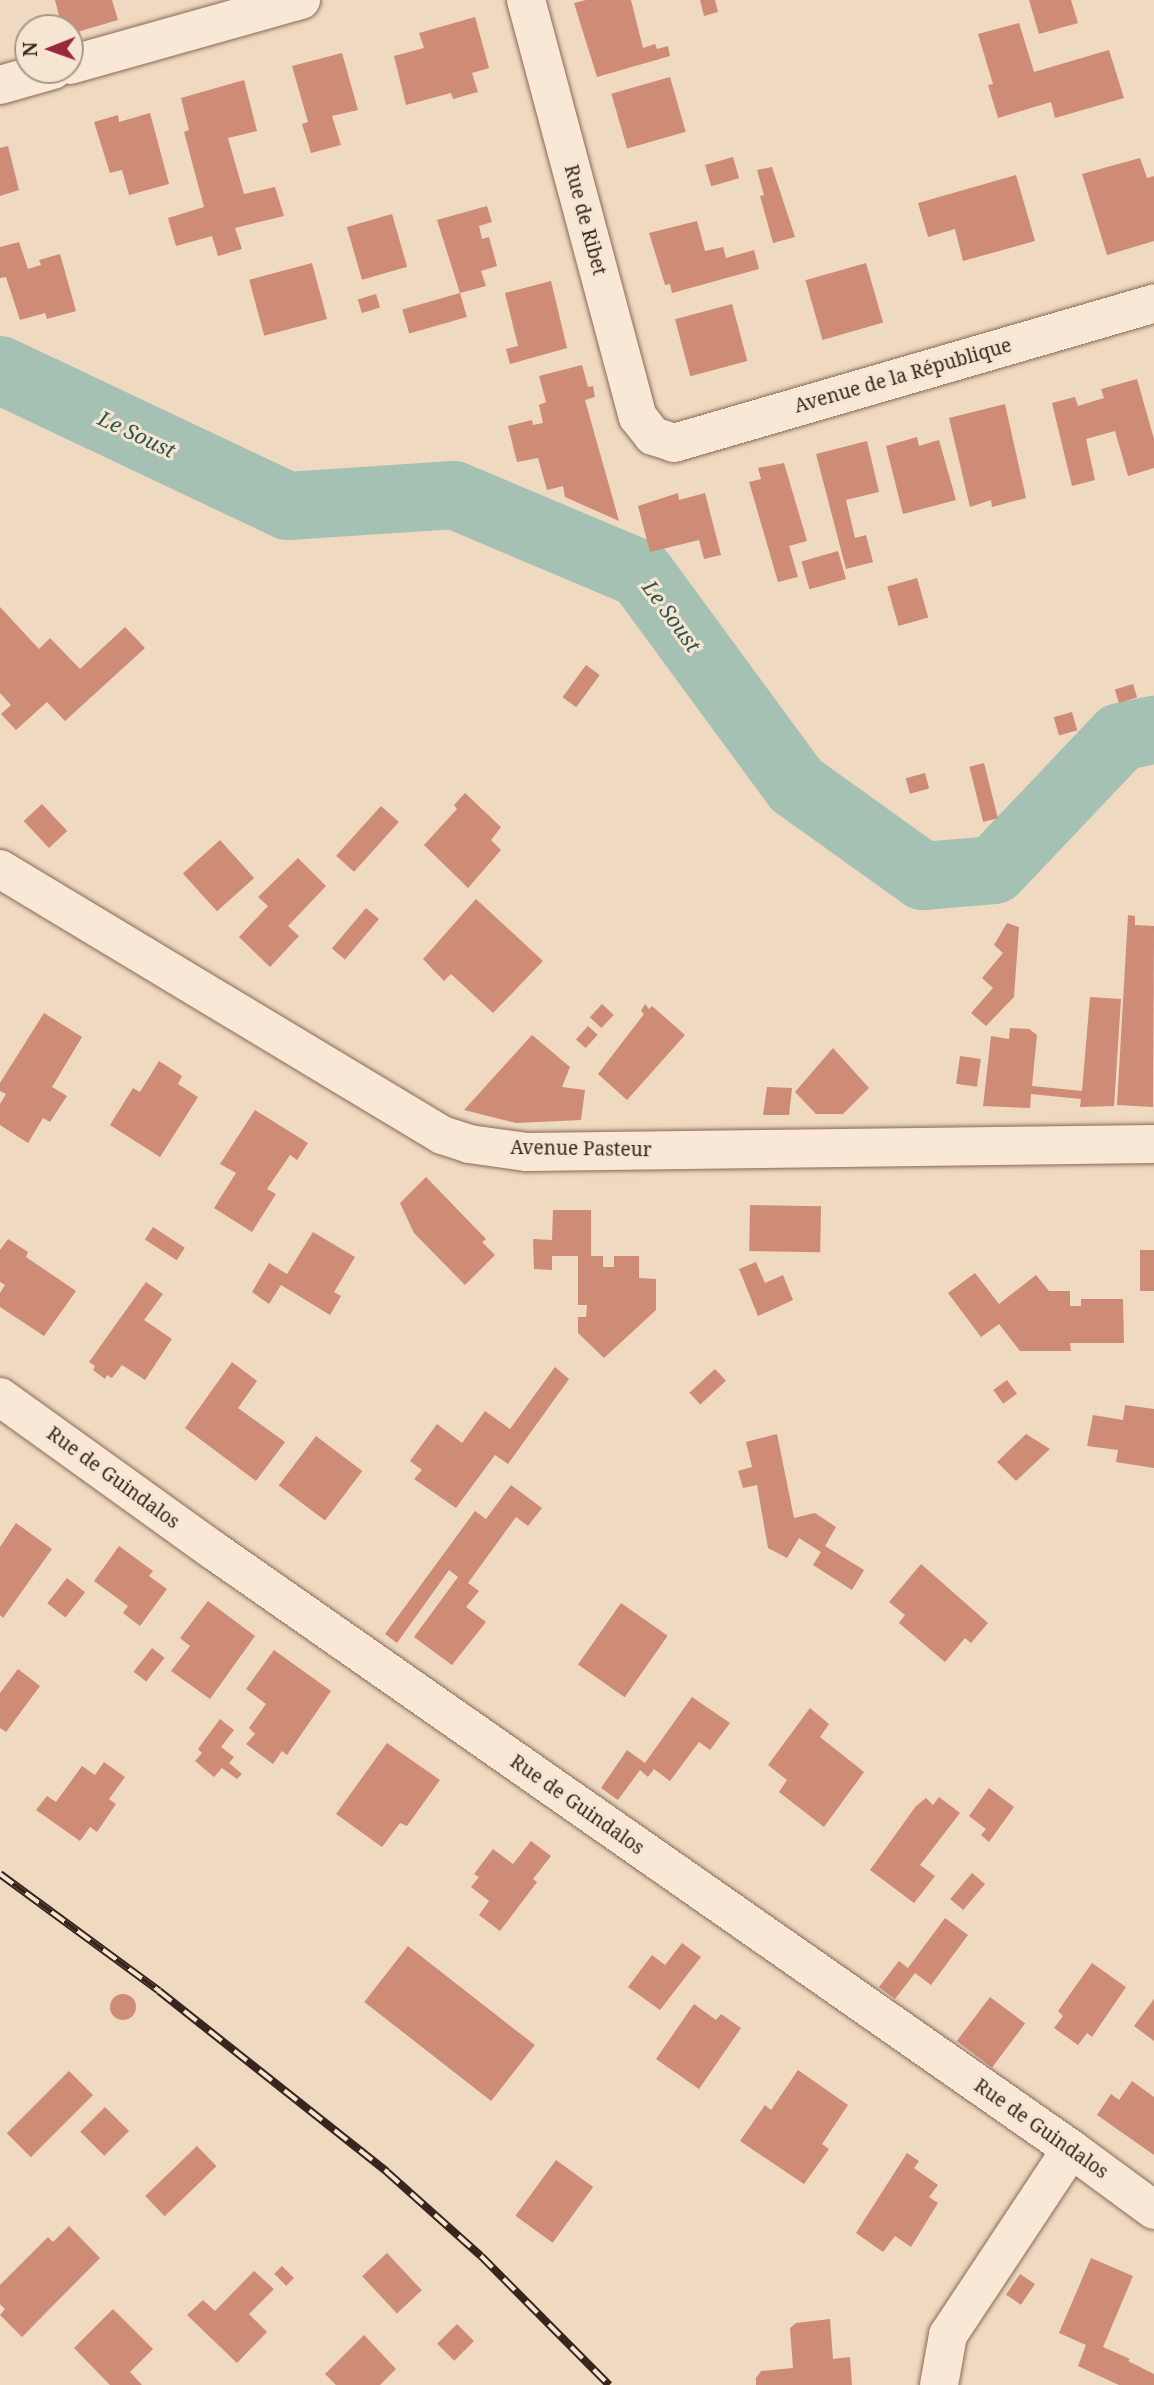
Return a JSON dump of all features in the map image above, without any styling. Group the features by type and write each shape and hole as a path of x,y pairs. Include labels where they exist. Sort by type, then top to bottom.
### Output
{"street":[{"path":"84,61 301,0"},
{"name":"Rue de Ribet","path":"526,0 638,417 653,436"},
{"name":"Avenue de la République","path":"653,436 674,443 1154,304"},
{"name":"Avenue Pasteur","path":"0,869 430,1129 469,1144 527,1152 1154,1144"},
{"name":"Rue de Guindalos","path":"0,1397 236,1566 1071,2149 1154,2210"},
{"path":"939,2385 948,2335 1071,2149"}],"building":[{"path":"55,0 112,0 118,20 84,30 84,14 58,14"},
{"path":"586,0 631,0 643,48 655,44 657,49 668,46 670,56 597,77 574,3"},
{"path":"700,0 715,0 718,12 704,16"},
{"path":"1029,0 1071,0 1078,23 1039,34"},
{"path":"475,17 489,68 472,73 478,92 453,99 451,93 406,105 394,56 424,48 419,33"},
{"path":"1019,23 1034,72 1109,50 1124,98 1055,118 1051,102 998,118 988,85 993,84 978,34"},
{"path":"342,53 358,110 332,116 341,145 311,153 302,124 308,122 292,66"},
{"path":"670,77 686,132 627,149 611,94"},
{"path":"244,80 257,131 228,138 244,194 275,187 284,216 235,228 242,249 218,256 212,236 176,246 168,218 204,207 184,132 189,130 181,98"},
{"path":"150,113 169,184 129,195 122,170 110,173 94,122 118,115 119,122"},
{"path":"8,146 19,190 0,196 0,148"},
{"path":"733,157 739,178 711,186 705,165"},
{"path":"1140,158 1147,178 1154,176 1154,241 1107,255 1082,174"},
{"path":"772,167 795,237 773,243 760,196 764,195 757,170"},
{"path":"1016,175 1035,241 963,261 955,229 928,237 918,203"},
{"path":"487,206 492,222 479,226 482,239 489,237 497,266 481,271 486,286 460,293 437,220"},
{"path":"392,214 407,267 362,280 347,227"},
{"path":"697,221 705,251 723,247 726,258 754,250 759,269 672,293 670,284 665,285 649,233"},
{"path":"19,242 28,269 41,265 39,260 60,254 76,311 47,319 45,313 20,320 6,277 0,278 0,247"},
{"path":"312,263 327,319 264,336 249,280"},
{"path":"866,263 883,323 823,340 805,280"},
{"path":"551,281 567,348 510,364 506,349 518,346 505,293"},
{"path":"460,293 467,317 409,334 402,310"},
{"path":"376,294 380,307 362,313 358,300"},
{"path":"732,304 747,361 690,376 675,319"},
{"path":"582,365 588,387 593,386 595,397 585,400 619,521 565,497 563,486 547,490 538,458 517,462 508,426 532,420 533,425 543,423 539,405 546,402 539,376"},
{"path":"1137,379 1154,439 1154,468 1128,476 1115,431 1086,439 1095,480 1072,486 1052,403 1075,397 1078,406 1104,398 1101,389"},
{"path":"1005,404 1026,498 992,507 991,500 970,507 949,418"},
{"path":"917,437 919,446 939,440 956,500 903,514 886,446"},
{"path":"867,441 879,492 846,500 855,538 866,535 873,562 846,569 816,454"},
{"path":"784,463 807,541 789,546 798,577 778,582 749,482 761,479 758,468"},
{"path":"678,493 679,500 705,493 721,555 704,559 699,540 650,552 638,506"},
{"path":"838,551 846,579 809,589 801,561"},
{"path":"917,578 928,617 899,626 887,587"},
{"path":"0,607 39,649 50,638 80,669 125,627 145,648 65,721 47,702 16,730 1,714 11,705 0,693"},
{"path":"586,665 600,675 576,707 562,697"},
{"path":"1133,684 1137,697 1119,703 1115,690"},
{"path":"1072,712 1077,730 1059,736 1054,717"},
{"path":"984,763 998,818 983,822 969,767"},
{"path":"925,773 929,788 910,794 906,778"},
{"path":"465,793 501,827 491,840 501,850 468,888 424,845 457,809 454,805"},
{"path":"42,804 67,831 49,848 24,821"},
{"path":"381,806 399,822 354,872 336,856"},
{"path":"220,840 254,878 217,911 183,873"},
{"path":"298,858 326,886 288,926 299,936 270,967 239,937 268,906 258,897"},
{"path":"476,899 543,961 493,1013 451,974 444,981 423,959"},
{"path":"366,908 379,919 345,960 332,949"},
{"path":"1128,915 1135,916 1135,925 1154,926 1153,1107 1117,1105"},
{"path":"1007,923 1019,927 1014,997 986,1026 971,1013 993,988 982,978 1003,953 994,945"},
{"path":"1090,997 1121,999 1114,1106 1080,1107 1081,1099 1031,1094 1030,1108 983,1106 991,1036 1009,1039 1010,1028 1029,1029 1037,1035 1032,1086 1082,1091"},
{"path":"602,1004 614,1015 601,1028 590,1017"},
{"path":"645,1004 649,1009 652,1006 685,1035 627,1100 598,1074 644,1014 641,1011"},
{"path":"44,1013 82,1037 52,1087 67,1096 50,1122 43,1118 28,1143 0,1125 0,1104 6,1094 0,1091 0,1083"},
{"path":"588,1026 598,1035 586,1048 576,1039"},
{"path":"532,1035 570,1067 562,1087 585,1090 581,1120 516,1123 464,1110"},
{"path":"833,1048 869,1088 843,1114 816,1114 795,1092"},
{"path":"960,1056 981,1059 977,1087 956,1084"},
{"path":"159,1061 182,1076 178,1084 198,1097 160,1157 110,1125 133,1088 140,1092"},
{"path":"767,1087 792,1088 789,1115 763,1115"},
{"path":"255,1110 308,1143 297,1160 290,1155 267,1189 276,1194 252,1232 214,1208 236,1173 220,1164"},
{"path":"426,1177 486,1239 482,1242 495,1255 465,1285 414,1233 400,1203"},
{"path":"750,1205 821,1206 820,1252 749,1251"},
{"path":"553,1210 591,1210 591,1256 603,1256 603,1267 614,1267 614,1256 639,1256 639,1278 656,1279 656,1310 604,1358 578,1333 578,1317 586,1317 587,1305 578,1305 578,1256 552,1256 552,1270 534,1269 533,1239 552,1240"},
{"path":"153,1227 185,1248 177,1260 145,1240"},
{"path":"313,1232 355,1257 334,1292 341,1296 330,1315 281,1285 269,1304 252,1292 269,1263 287,1274"},
{"path":"8,1239 28,1252 26,1257 76,1291 44,1336 0,1307 0,1293 5,1285 0,1282 0,1250"},
{"path":"1140,1250 1154,1250 1154,1291 1140,1291"},
{"path":"756,1262 765,1283 783,1275 793,1300 758,1316 739,1269"},
{"path":"975,1273 999,1304 1036,1275 1049,1291 1070,1291 1070,1306 1081,1306 1081,1299 1123,1299 1124,1343 1070,1343 1071,1351 1020,1351 999,1324 981,1337 948,1293"},
{"path":"146,1282 163,1294 144,1320 172,1339 145,1380 122,1365 112,1378 107,1375 105,1379 93,1370 95,1366 89,1362"},
{"path":"232,1362 257,1381 238,1408 285,1442 256,1481 185,1428"},
{"path":"555,1367 569,1379 508,1464 495,1455 456,1508 414,1479 422,1470 410,1461 437,1424 462,1443 485,1411 510,1429"},
{"path":"715,1369 726,1381 700,1405 689,1393"},
{"path":"1007,1380 1017,1394 1003,1404 993,1390"},
{"path":"1125,1405 1154,1409 1154,1468 1116,1462 1118,1450 1087,1446 1093,1415 1123,1420"},
{"path":"777,1434 794,1518 815,1513 836,1527 825,1546 864,1570 852,1590 813,1565 821,1552 799,1538 787,1558 768,1548 757,1485 743,1488 738,1471 752,1467 746,1442"},
{"path":"1026,1434 1050,1449 1016,1481 997,1462"},
{"path":"316,1436 362,1471 325,1520 279,1486"},
{"path":"511,1485 542,1508 528,1526 516,1517 468,1583 479,1591 466,1607 486,1622 452,1665 414,1637 458,1577 449,1570 397,1643 385,1634 475,1511 486,1519"},
{"path":"16,1523 52,1549 3,1618 0,1615 0,1547"},
{"path":"119,1546 153,1571 149,1576 167,1589 140,1626 123,1613 128,1606 94,1581"},
{"path":"921,1564 988,1623 971,1643 965,1638 945,1662 899,1623 905,1615 889,1602"},
{"path":"67,1578 85,1592 65,1617 47,1603"},
{"path":"208,1601 255,1636 210,1699 171,1671 190,1646 180,1638"},
{"path":"621,1603 668,1636 625,1697 578,1664"},
{"path":"152,1648 165,1658 146,1681 134,1672"},
{"path":"274,1650 331,1691 287,1755 282,1751 273,1764 246,1744 255,1734 249,1728 266,1704 246,1689"},
{"path":"18,1669 40,1686 6,1732 0,1728 0,1693"},
{"path":"692,1697 730,1723 710,1750 699,1742 670,1781 654,1769 648,1777 640,1770 618,1800 601,1788 627,1750 645,1763"},
{"path":"810,1708 829,1724 820,1737 864,1772 824,1827 779,1792 787,1780 768,1765"},
{"path":"220,1719 234,1730 221,1747 234,1757 229,1763 242,1774 237,1779 222,1768 214,1777 195,1761 202,1753 198,1749"},
{"path":"387,1743 440,1780 407,1826 400,1823 382,1847 336,1814"},
{"path":"104,1762 125,1777 109,1799 116,1804 97,1832 90,1827 80,1841 36,1810 47,1796 56,1802 82,1766 95,1775"},
{"path":"989,1788 1014,1807 989,1842 981,1835 986,1829 969,1816"},
{"path":"939,1797 960,1813 920,1865 935,1876 914,1903 870,1870 916,1806 926,1798 933,1805"},
{"path":"531,1841 551,1856 533,1879 537,1882 500,1931 479,1915 489,1901 471,1887 479,1877 474,1874 493,1849 513,1864"},
{"path":"972,1873 985,1884 963,1910 950,1899"},
{"path":"945,1918 968,1935 931,1985 915,1973 895,1999 879,1987 899,1961 908,1968"},
{"path":"682,1943 701,1957 660,2010 628,1987 652,1955 665,1965"},
{"path":"408,1946 535,2045 491,2101 364,2002"},
{"path":"1092,1963 1126,1987 1092,2037 1087,2033 1078,2045 1054,2028 1063,2016 1058,2011"},
{"path":"123,1994 132,1998 136,2007 132,2016 123,2020 114,2016 110,2007 114,1998"},
{"path":"990,1997 1025,2023 992,2067 957,2041"},
{"path":"1154,1999 1154,2041 1134,2026"},
{"path":"694,2004 716,2020 721,2014 741,2028 699,2089 656,2059"},
{"path":"798,2070 848,2105 822,2144 829,2149 804,2184 740,2141 765,2105 771,2110"},
{"path":"69,2071 93,2095 31,2157 7,2133"},
{"path":"1132,2081 1154,2097 1154,2155 1097,2115 1111,2094 1119,2100"},
{"path":"105,2107 129,2131 104,2156 80,2132"},
{"path":"197,2146 216,2166 165,2216 145,2196"},
{"path":"907,2153 919,2161 914,2168 938,2185 929,2197 938,2203 911,2247 895,2236 883,2252 856,2233"},
{"path":"556,2160 593,2187 553,2243 515,2216"},
{"path":"69,2226 100,2258 22,2337 0,2315 5,2309 0,2304 0,2285 48,2237 53,2242"},
{"path":"387,2253 422,2290 397,2313 362,2276"},
{"path":"1091,2258 1133,2276 1103,2347 1154,2374 1154,2385 1119,2385 1078,2366 1086,2345 1059,2333"},
{"path":"282,2266 294,2278 286,2286 274,2274"},
{"path":"254,2271 274,2289 249,2314 267,2332 237,2363 187,2315 203,2300 215,2311"},
{"path":"1020,2274 1035,2284 1021,2305 1006,2295"},
{"path":"113,2309 153,2349 130,2372 142,2385 110,2385 74,2348"},
{"path":"830,2319 833,2359 850,2357 852,2385 756,2385 756,2378 761,2371 793,2368 790,2328 796,2323"},
{"path":"457,2324 474,2341 454,2361 437,2344"},
{"path":"364,2335 396,2369 380,2385 336,2385 325,2374"}],"waterway":[{"name":"Le Soust","path":"0,370 288,506 454,495 641,574 796,785 923,876 994,870 1120,737 1154,730"}],"railway":[{"path":"0,1874 159,1991 387,2172 481,2256 609,2385"}]}
